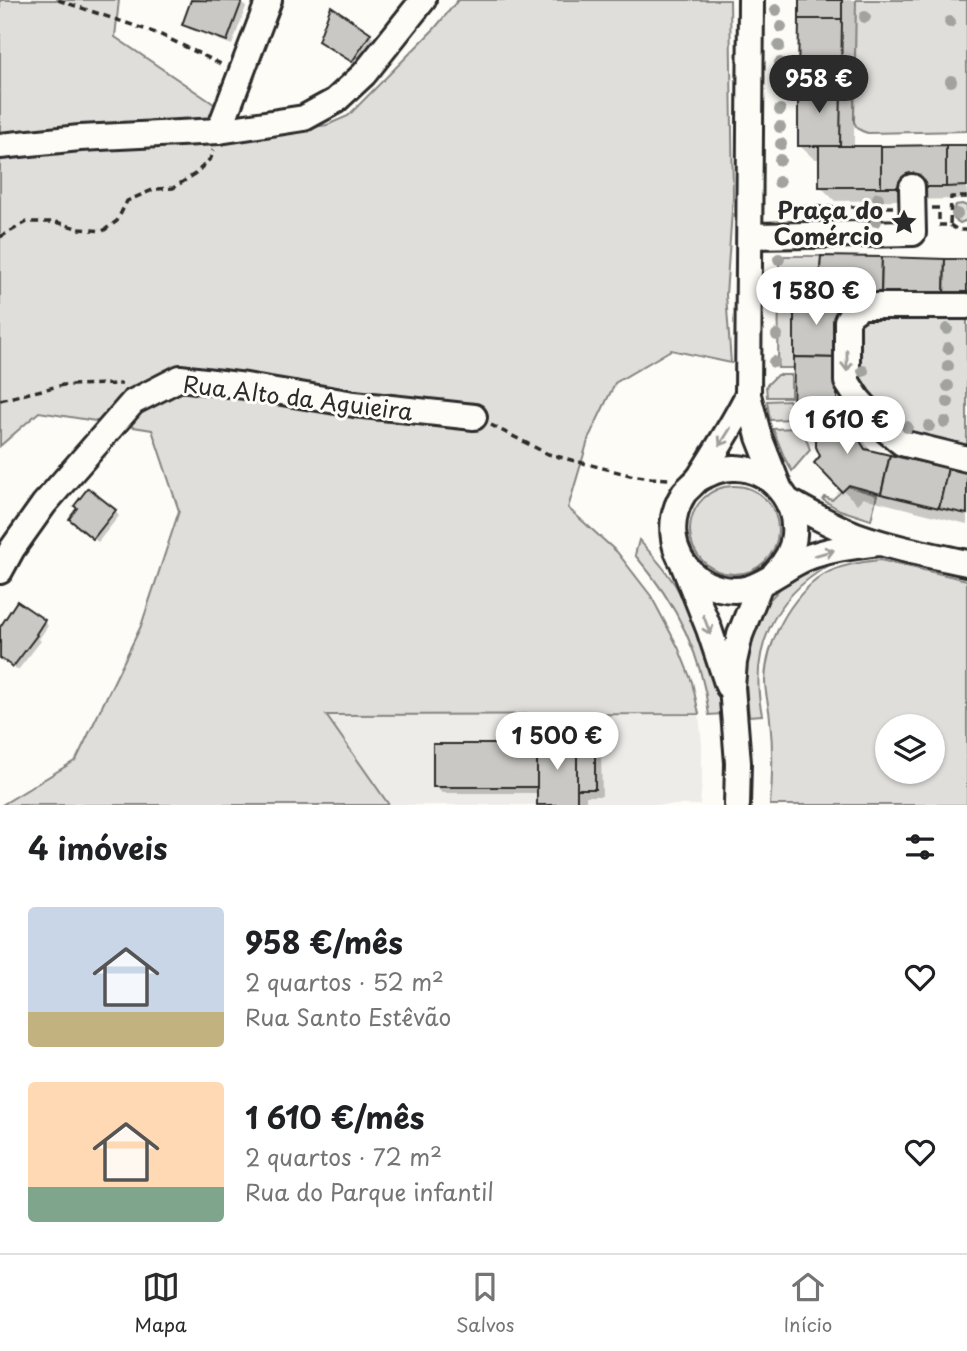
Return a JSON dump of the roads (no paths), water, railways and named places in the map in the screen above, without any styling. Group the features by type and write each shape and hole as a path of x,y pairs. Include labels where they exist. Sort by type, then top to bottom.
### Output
{"street":[{"path":"219,131 269,0"},
{"path":"0,146 80,138 219,131 304,118 335,101 364,74 423,0"},
{"path":"737,805 738,763 732,687 734,662 740,635 766,580 782,566 794,536 793,516 759,437 748,395 751,0"},
{"path":"750,236 913,233 912,197"},
{"path":"967,306 862,306 851,314 847,321 847,382 858,399 902,443 967,459"},
{"name":"Rua Alto da Aguieira","path":"0,571 44,504 133,402 180,378 354,404 474,416"},
{"path":"736,724 719,657 675,545 673,526 676,508 685,491 696,481 748,395"},
{"path":"696,481 718,470 738,468 757,472 769,479 783,494 831,524 879,543 967,564"},
{"path":"682,562 694,576 710,585 727,590 746,589 806,558 828,551 879,543"}],"place":[{"name":"Praça do Comércio","path":"904,222"}]}
